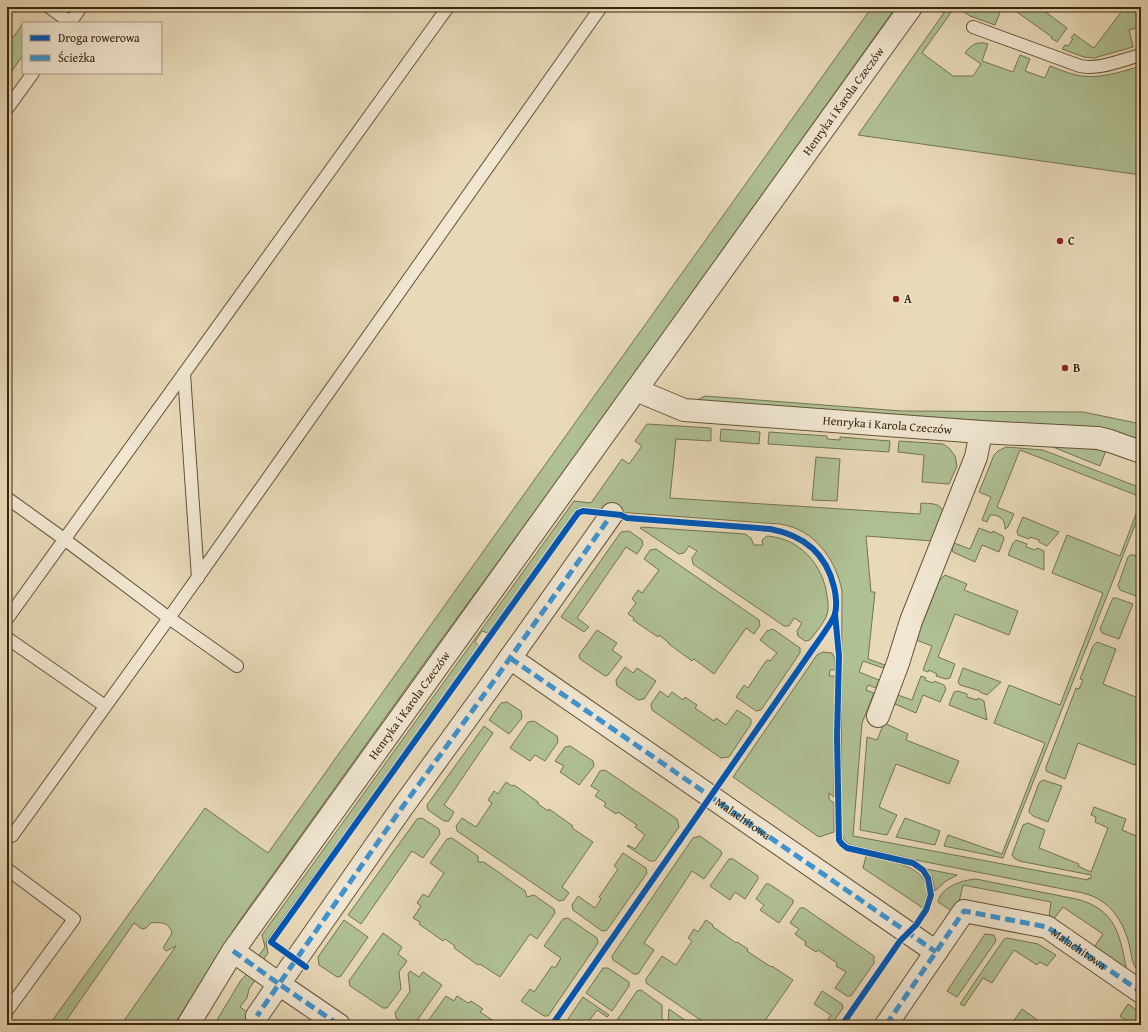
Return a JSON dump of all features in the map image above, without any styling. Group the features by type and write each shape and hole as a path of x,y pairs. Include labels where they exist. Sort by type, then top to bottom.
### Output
{"street":[{"name":"Henryka i Karola Czeczów","path":"188,1025 233,951 911,7"},
{"name":"Henryka i Karola Czeczów","path":"636,390 684,410 981,432 1098,438 1141,452"},
{"path":"878,716 898,663 911,621 976,456 981,432"},
{"path":"257,1016 397,815 612,514"},
{"name":"Malachitowa","path":"510,658 936,952"},
{"name":"Malachitowa","path":"886,1025 964,912 1047,928 1141,992"},
{"path":"233,951 340,1025"}],"lane":[{"path":"49,7 69,22"},
{"path":"71,22 81,7"},
{"path":"7,619 448,7"},
{"path":"7,832 12,836 198,578 601,7"},
{"path":"973,27 1089,68 1141,55"},
{"path":"7,109 32,74"},
{"path":"184,374 198,578"},
{"path":"7,498 169,618 237,666"},
{"path":"7,638 105,706"},
{"path":"7,869 74,919 7,1011"}],"green space":[{"path":"872,7 896,7 568,466 435,648 240,920 174,1025 121,1025 176,946 166,951 163,948 172,933 171,929 167,925 151,923 146,928 142,929 134,923 63,1025 49,1025 205,808 268,853"},
{"path":"948,7 955,7 922,53 953,76 973,76 981,64 965,53 972,45 978,43 988,44 982,61 1013,72 1020,55 1030,59 1025,71 1045,78 1050,66 1076,75 1092,77 1109,75 1141,66 1141,175 858,135"},
{"path":"957,7 997,7 1001,10 995,25 970,16"},
{"path":"1010,7 1039,7 1067,28 1057,42"},
{"path":"1125,7 1141,7 1141,27 1129,30 1133,47 1094,58 1084,57 1062,49 1065,45 1068,46 1073,39 1071,38 1074,34 1094,48"},
{"path":"22,24 22,56 7,78 7,46"},
{"path":"705,396 902,411 1083,412 1141,424 1141,441 1106,429 695,401"},
{"path":"647,424 711,428 711,441 676,439 670,498 920,514 921,503 934,504 941,508 943,511 933,541 866,536 871,592 875,592 868,659 885,665 883,668 863,661 859,672 879,680 876,688 868,685 866,690 874,693 862,723 853,836 1088,880 1088,878 1091,879 1091,875 1019,861 1014,858 1012,855 1023,825 1028,823 1045,830 1039,848 1079,864 1078,866 1091,872 1108,828 1095,822 1096,817 1091,815 1094,807 1126,819 1122,830 1141,838 1141,973 1134,965 1127,938 1120,921 1109,907 1093,896 921,861 851,845 845,840 842,836 841,827 842,591 835,568 829,557 822,547 813,539 792,527 780,524 577,509 488,633 482,631 475,642 479,646 266,942 268,953 263,960 258,957 265,947 262,935 574,501 591,503 622,459 629,464 642,446 635,441"},
{"path":"721,429 760,432 759,444 720,441"},
{"path":"769,432 827,436 827,439 840,440 840,437 890,441 889,452 768,444"},
{"path":"899,441 943,444 949,448 955,456 957,466 949,484 922,482 924,455 898,452"},
{"path":"1048,445 1106,450 1100,466"},
{"path":"1006,447 1043,450 1141,488 1141,497 1020,450 997,507 1014,514 1008,527 1005,529 1003,520 999,517 990,515 987,522 982,520 991,497 979,492 994,455"},
{"path":"816,457 840,459 837,501 812,500"},
{"path":"1141,501 1141,510 1003,858 944,846 948,835 1002,854 1045,743 994,723 1009,685 1060,705 1103,593 1052,573 1067,535 1120,556"},
{"path":"1023,517 1059,532 1047,546 1039,542 1039,540 1030,537 1029,539 1018,535 1017,531"},
{"path":"640,528 745,534 751,538 754,545 763,545 762,540 767,536 779,538 789,542 799,547 808,555 815,563 820,573 825,584 828,600 826,617 810,640 805,641 798,636 797,631 802,623 794,618 789,626 784,626 693,564 692,558 697,551 689,546 684,553 679,554"},
{"path":"979,528 992,533 993,531 1003,536 1004,539 999,552 982,545 975,562 953,552 952,548 954,543 970,549"},
{"path":"629,531 642,540 643,545 637,554 626,547 577,618 589,627 584,632 561,617 621,532"},
{"path":"1016,540 1027,544 1026,547 1035,550 1037,548 1044,551 1044,570 1008,555 1013,543"},
{"path":"656,549 759,620 760,625 754,634 746,628 714,674 694,659 692,661 659,635 658,637 633,620 634,618 628,614 636,603 632,599 638,590 642,593 659,570 644,559 650,550"},
{"path":"1130,555 1141,558 1141,584 1136,596 1120,590 1118,585"},
{"path":"945,575 967,584 964,590 1018,611 1009,635 955,614 938,657 955,664 950,678 946,679 936,676 937,674 929,670 928,672 923,670 932,646 916,640 939,581"},
{"path":"1113,598 1133,604 1119,639 1102,633 1100,629"},
{"path":"773,629 800,648 800,653 761,710 756,711 736,697 744,685 748,688 766,661 770,661 777,653 760,640 767,631"},
{"path":"597,630 617,643 612,650 622,657 608,675 605,676 580,659 579,655"},
{"path":"1097,642 1116,649 1103,684 1141,699 1141,762 1137,761 1135,765 1078,743 1065,779 1046,771 1046,767 1076,688 1079,689 1083,680 1080,679 1093,646"},
{"path":"823,652 832,653 835,658 835,670 830,670 829,676 835,676 834,797 829,793 829,799 834,803 834,832 819,837 733,777 817,655"},
{"path":"625,667 633,673 637,668 656,681 644,699 638,700 617,686 616,680"},
{"path":"963,668 1001,682 987,695 980,691 960,685 958,682"},
{"path":"921,676 926,678 925,680 933,683 934,681 944,685 946,689 940,702 923,695 916,713 895,704 893,700 895,694 912,700"},
{"path":"660,691 668,697 672,692 683,700 685,697 697,705 695,708 714,721 716,718 726,725 737,710 751,719 751,724 729,757 721,758 652,710 651,704"},
{"path":"958,691 967,694 967,697 977,700 978,698 984,701 987,720 949,705 954,692"},
{"path":"507,702 521,711 522,718 509,734 489,720 501,703"},
{"path":"534,721 557,736 558,742 545,761 535,755 530,761 510,748 528,722"},
{"path":"884,723 908,734 906,740 959,761 949,784 896,764 879,807 897,815 887,835 860,830 867,737 877,740"},
{"path":"484,726 493,733 444,805 454,812 449,821 444,821 428,810 427,805"},
{"path":"570,746 593,761 594,766 579,785 560,772 564,766 555,761 565,747"},
{"path":"605,770 677,819 679,827 655,861 650,861 627,846 628,845 635,849 645,835 635,827 637,825 618,812 616,814 604,806 606,803 595,796 599,791 591,786 600,771"},
{"path":"1043,780 1062,786 1048,822 1033,816 1029,812 1039,783"},
{"path":"506,782 512,786 514,785 548,811 549,809 573,826 572,828 593,842 562,887 569,893 564,900 559,901 457,831 456,826 462,818 476,827 492,803 488,800 494,791 498,794"},
{"path":"422,818 439,829 440,834 423,858 412,851 361,924 348,915 417,819"},
{"path":"905,818 940,831 935,845 896,837"},
{"path":"700,836 721,851 722,854 704,879 692,871 644,943 654,950 638,974 634,974 613,960 612,956 693,838"},
{"path":"452,838 478,856 478,862 484,862 525,891 527,897 534,895 554,909 555,913 537,939 530,934 500,977 480,964 478,965 454,948 455,946 445,939 443,941 413,918 421,906 417,903 423,894 428,897 444,873 430,863 447,839"},
{"path":"623,853 646,868 647,873 607,930 602,931 573,910 572,905 578,896 595,908 601,899 599,897 618,869 614,866"},
{"path":"866,856 901,864 920,875 926,883 927,894 923,908 863,868"},
{"path":"729,859 733,859 758,876 758,879 745,899 735,892 730,900 710,886"},
{"path":"926,869 957,875 946,881 935,891 932,877"},
{"path":"976,879 1076,899 1090,904 1100,910 1108,917 1119,936 1127,972 1095,948 1103,934 1063,907 1053,920 1049,917 1051,902 963,885 959,902 953,912 938,902 943,892 948,888 965,881"},
{"path":"766,884 769,884 793,900 793,903 779,923 760,910 764,905 756,899"},
{"path":"800,908 804,908 874,956 874,963 851,996 847,996 835,988 846,972 836,966 837,963 818,950 816,952 805,945 806,942 795,934 799,929 790,923"},
{"path":"568,918 597,938 598,943 548,1016 544,1016 521,1001 530,989 534,992 552,966 555,968 561,958 544,946 563,919"},
{"path":"344,920 368,937 341,976 337,977 319,965 318,957"},
{"path":"706,920 736,943 737,942 748,949 747,951 793,980 762,1025 708,1025 646,983 646,979 662,956 676,965 692,941 688,938 694,929 698,932"},
{"path":"383,933 402,947 398,954 407,961 399,972 401,989 387,1008 383,1008 350,986 349,981"},
{"path":"985,934 994,935 996,941 957,997 947,991"},
{"path":"1007,938 1038,944 1056,955 1047,966 1040,962 1037,965 1014,950 992,983 983,978 964,1006 960,1004 1004,939"},
{"path":"603,968 608,968 629,982 629,986 612,1011 586,993"},
{"path":"410,971 419,977 423,972 442,985 414,1025 407,1025 396,1018 395,1013 410,991 408,974"},
{"path":"248,973 255,980 249,989 247,998 240,1007 262,1023 260,1025 214,1025 241,980"},
{"path":"641,990 662,1005 662,1019 668,1022 669,1009 692,1025 618,1025 615,1023 637,991"},
{"path":"822,991 842,1004 843,1008 831,1025 824,1025 831,1015 814,1004"},
{"path":"446,996 454,1001 457,996 468,1003 471,1001 483,1009 480,1012 500,1025 425,1025"},
{"path":"583,997 609,1015 607,1017 597,1010 586,1025 564,1025"},
{"path":"1128,1004 1141,1013 1141,1025 1125,1025 1127,1021 1120,1016"},
{"path":"1022,1009 1043,1024 1045,1025 1011,1025"}],"marked path":[{"path":"339,1025 279,984 401,809 612,514"},
{"path":"510,658 936,952"},
{"path":"886,1025 964,911 1047,927 1141,992"},
{"path":"233,951 279,984 257,1016"}],"cycle path":[{"path":"306,967 271,942 578,513 583,511 621,515 627,518 770,529 782,532 803,541 819,555 830,575 836,600 834,617 552,1025"},
{"path":"835,614 839,656 837,736 839,840 847,848 913,863 923,870 928,878 931,895 926,910 916,925 900,941 842,1025"}],"place":[{"name":"C","path":"1060,241"},
{"name":"A","path":"896,299"},
{"name":"B","path":"1065,368"}]}
